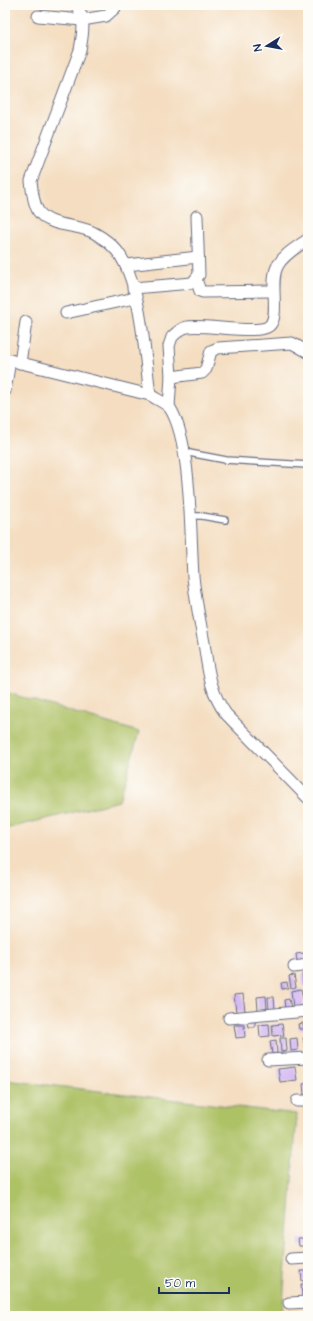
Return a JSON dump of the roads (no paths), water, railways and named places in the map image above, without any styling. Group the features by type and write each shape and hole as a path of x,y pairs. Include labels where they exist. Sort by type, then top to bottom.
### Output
{"street":[{"path":"76,5 80,11 84,27 80,50 31,181 33,197 38,211 49,220 96,233 116,250 126,265 134,293 142,333 150,395"},
{"path":"38,16 82,20 106,16 115,8 115,5"},
{"path":"66,313 134,293 192,283 199,275 197,216"},
{"path":"308,239 286,255 278,265 274,274 274,317 270,325 265,329 187,327 172,337 169,346 171,377 169,406 178,425 184,452 194,578 210,684 218,703 308,798"},
{"path":"126,265 198,257"},
{"path":"196,279 200,291 204,292 273,291"},
{"path":"5,391 11,361 26,322"},
{"path":"171,377 202,372 206,369 211,351 218,348 292,343 308,352"},
{"path":"11,361 150,395 169,406"},
{"path":"294,967 308,965"},
{"path":"229,1018 308,1011"},
{"path":"268,1060 308,1058"},
{"path":"296,1101 308,1101"},
{"path":"291,1259 308,1258"},
{"path":"289,1303 308,1302"}],"lane":[{"path":"184,452 226,460 308,465"},
{"path":"189,516 202,516 225,520"}]}
